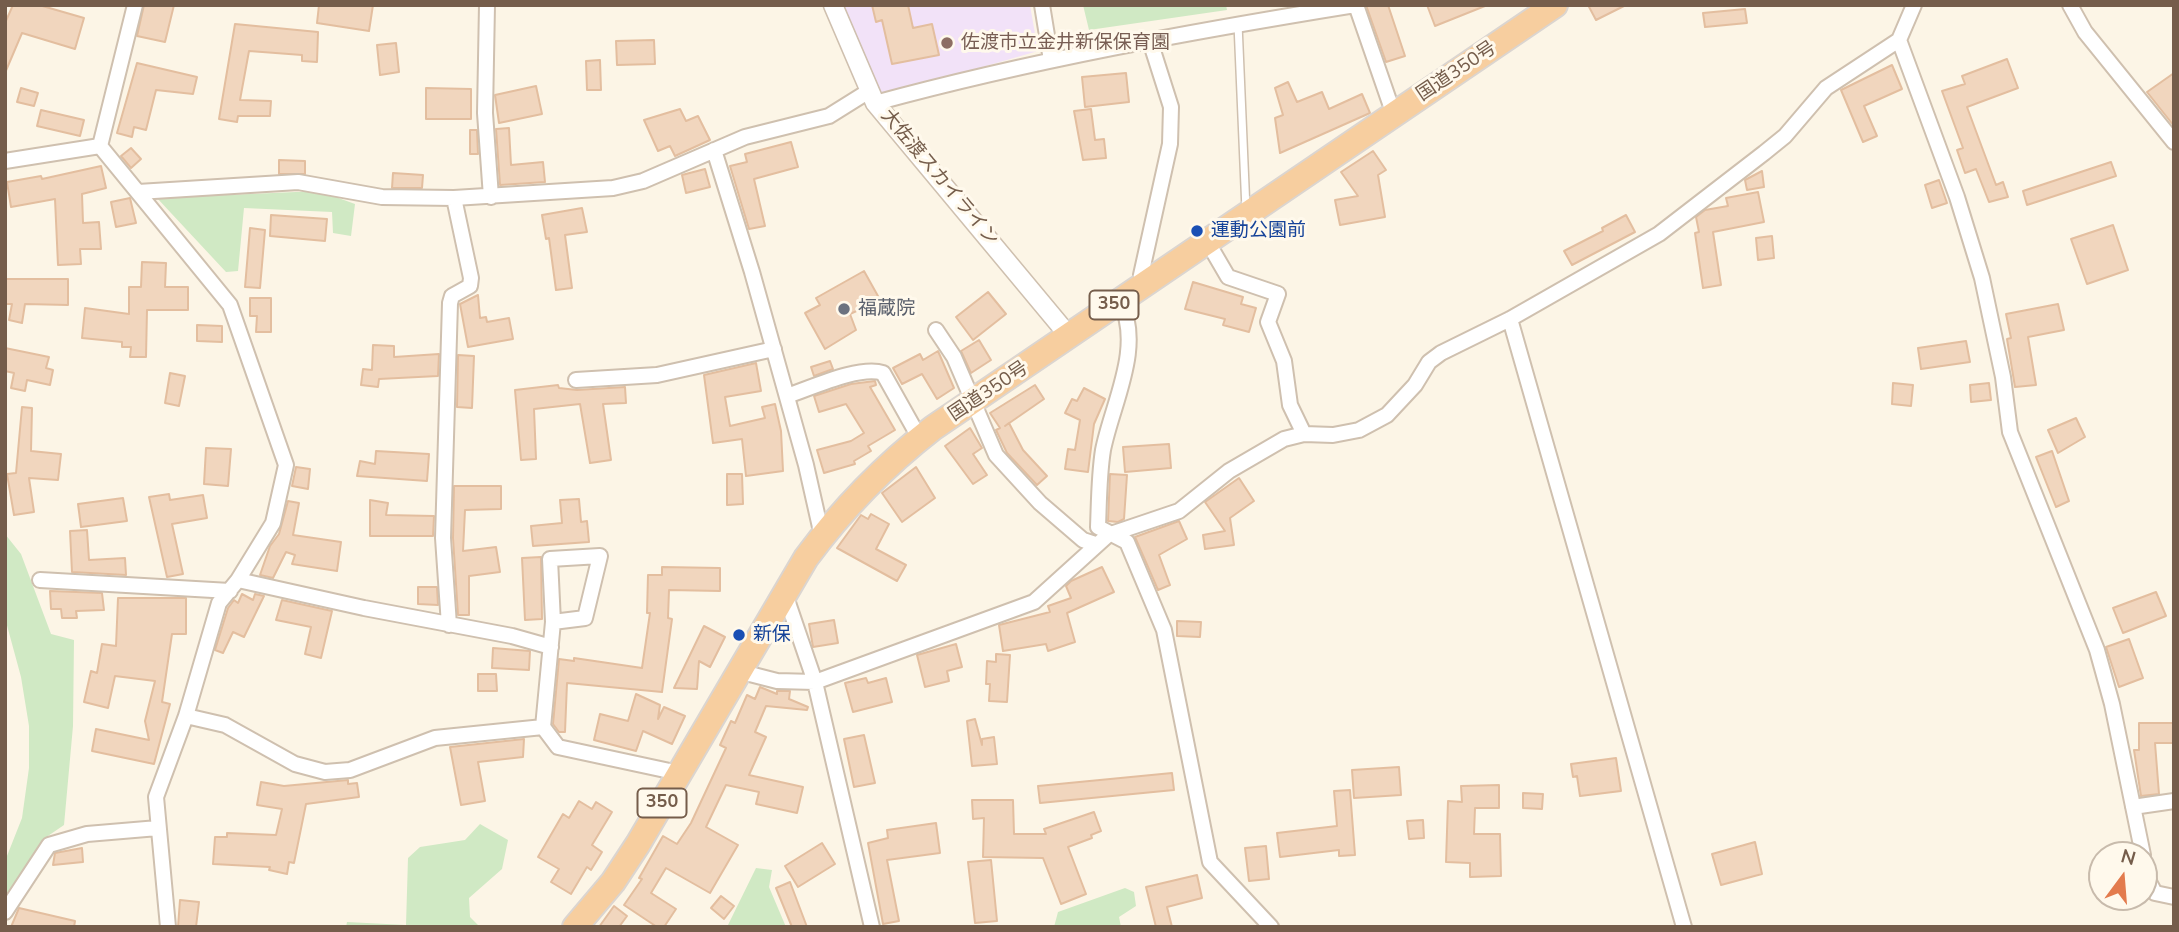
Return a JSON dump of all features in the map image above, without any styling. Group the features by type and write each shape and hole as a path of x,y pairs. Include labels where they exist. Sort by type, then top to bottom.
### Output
{"highway":[{"name":"国道350号","path":"575,927 638,844 784,591 822,536 879,473 920,439 1555,5"}],"street":[{"path":"100,146 135,5"},
{"path":"487,5 485,113 491,197"},
{"name":"大佐渡スカイライン","path":"834,5 872,97 1069,336"},
{"path":"1042,5 1051,60"},
{"path":"138,192 299,181 382,197 491,197 612,188 643,181 745,136 829,116 872,97 1238,24 1356,5 1394,115"},
{"path":"738,671 777,681 815,682 1034,602 1108,534 1179,511 1257,454 1284,439 1304,433 1333,435 1359,430 1387,415 1435,358 1510,319 1659,234 1785,136 1826,89 1899,40 1914,5"},
{"path":"2070,5 2085,32 2174,142"},
{"path":"1899,40 1957,197 1982,278 2003,377 2010,432 2097,650 2112,704 2140,841"},
{"path":"1144,285 1141,275 1170,144 1171,107 1150,41"},
{"path":"5,160 100,146"},
{"path":"100,146 230,305 286,466 273,523 234,585 219,603 186,716 156,797 167,927"},
{"path":"714,150 774,349 822,536"},
{"path":"449,625 443,538 450,303 452,296 470,286 471,278 454,198"},
{"path":"1207,241 1228,277 1278,294 1268,322 1283,361 1290,405 1304,433"},
{"path":"1120,301 1126,313 1127,357 1103,452 1098,527 1127,542 1164,630 1210,862 1271,927"},
{"path":"1510,319 1684,927"},
{"path":"936,330 954,357 996,455 1040,503 1083,540 1095,544"},
{"path":"576,380 657,375 774,349"},
{"path":"787,396 863,371 883,373 920,439"},
{"path":"553,622 585,618 600,556 550,559 553,622 543,727 558,747 679,773"},
{"path":"40,580 234,585 512,636 551,648"},
{"path":"784,591 815,682 872,927"},
{"path":"186,716 225,725 295,764 326,772 350,770 435,738 543,727"},
{"path":"2133,807 2174,801"},
{"path":"5,912 49,845 87,834 158,828"}],"lane":[{"path":"1238,24 1247,214"}],"shaded area":[{"name":"佐渡市立金井新保保育園","path":"844,5 1030,5 1038,51 882,96 868,71"}],"green space":[{"path":"1083,5 1226,5 1227,10 1089,30"},
{"path":"319,191 355,204 351,236 333,233 332,212 244,208 238,271 226,272 157,198"},
{"path":"5,534 21,554 51,634 74,640 73,726 64,825 42,840 5,898 5,861 22,818 29,768 29,726 21,677 5,618"},
{"path":"480,824 508,840 502,869 469,898 470,917 480,927 346,927 347,922 406,925 408,858 420,847 465,840"},
{"path":"756,868 772,870 769,887 786,927 727,927"},
{"path":"1125,888 1134,892 1136,906 1119,917 1121,927 1054,927 1058,912"}],"building":[{"path":"13,5 39,5 84,18 75,49 22,33 5,73 5,23"},
{"path":"144,5 174,5 165,42 137,36"},
{"path":"319,5 373,5 369,31 317,23"},
{"path":"872,5 908,5 913,28 932,24 939,55 892,64 882,20 876,22"},
{"path":"1366,5 1388,5 1405,56 1386,62"},
{"path":"1427,5 1485,5 1485,6 1435,26"},
{"path":"1588,5 1626,5 1596,20"},
{"path":"1745,9 1747,23 1705,27 1703,13"},
{"path":"235,24 318,32 317,62 302,61 302,55 249,51 240,100 271,101 270,116 238,116 237,122 219,119"},
{"path":"654,40 655,64 617,65 616,41"},
{"path":"396,43 399,72 380,75 377,45"},
{"path":"2007,59 2018,88 1967,107 1996,185 2003,182 2008,197 1989,202 1976,169 1965,173 1957,150 1963,148 1942,91 1965,84 1962,76"},
{"path":"600,60 601,90 587,90 586,61"},
{"path":"137,63 197,77 193,94 156,90 146,130 134,127 132,137 117,133"},
{"path":"1892,65 1902,89 1864,106 1877,136 1863,142 1841,90"},
{"path":"1126,73 1129,102 1085,107 1082,77"},
{"path":"2174,73 2174,126 2147,92"},
{"path":"1288,82 1297,102 1322,92 1329,109 1362,94 1370,113 1280,153 1275,118 1283,115 1275,88"},
{"path":"536,86 542,114 499,123 495,95"},
{"path":"21,88 38,93 34,106 17,102"},
{"path":"426,88 471,89 471,119 426,119"},
{"path":"680,109 686,121 698,116 710,140 675,156 670,146 658,151 644,120"},
{"path":"1091,109 1095,140 1104,139 1106,158 1083,160 1074,111"},
{"path":"41,110 84,120 80,136 37,126"},
{"path":"509,128 511,165 543,162 545,182 500,185 496,129"},
{"path":"470,130 477,130 478,154 470,154"},
{"path":"791,142 798,167 754,179 765,226 749,229 730,166 747,162 745,154"},
{"path":"131,148 141,159 131,168 121,156"},
{"path":"1373,151 1386,170 1378,175 1385,217 1340,225 1335,200 1358,196 1341,172"},
{"path":"279,160 305,161 305,174 279,174"},
{"path":"2111,162 2116,176 2027,205 2023,191"},
{"path":"101,166 106,188 82,194 83,223 99,222 101,249 80,249 81,264 58,265 55,199 11,207 7,182 41,176 42,179"},
{"path":"705,169 710,187 686,193 682,175"},
{"path":"1762,171 1764,187 1747,190 1745,180"},
{"path":"393,173 423,175 422,188 392,188"},
{"path":"1939,180 1947,203 1932,208 1925,185"},
{"path":"1758,192 1764,222 1713,232 1721,285 1703,288 1695,233 1699,232 1696,217 1705,210 1728,206 1726,198"},
{"path":"130,198 136,223 116,227 111,202"},
{"path":"582,208 587,232 565,235 572,288 556,290 549,238 546,239 542,215"},
{"path":"271,215 327,219 325,241 270,236"},
{"path":"1626,215 1635,232 1572,265 1564,251 1603,231 1602,228"},
{"path":"2113,225 2128,270 2087,284 2071,239"},
{"path":"250,228 265,230 260,288 245,287"},
{"path":"1772,236 1774,258 1758,260 1756,238"},
{"path":"142,262 166,263 165,287 188,287 188,310 147,310 146,357 130,357 131,347 122,347 122,342 82,338 85,308 129,314 129,287 141,287"},
{"name":"福蔵院","path":"864,271 883,305 866,314 863,308 850,314 856,330 825,349 805,313 820,305 816,298"},
{"path":"6,279 68,279 68,305 25,304 22,323 9,320 12,304 6,304"},
{"path":"1193,282 1243,297 1241,304 1256,308 1249,332 1223,325 1225,319 1185,309"},
{"path":"988,292 1006,314 973,340 956,317"},
{"path":"478,295 480,318 486,317 487,322 509,318 513,339 468,347 460,304"},
{"path":"250,298 271,298 271,332 256,332 257,316 250,316"},
{"path":"2058,304 2064,330 2028,337 2036,385 2015,387 2006,314"},
{"path":"197,325 222,326 222,342 197,341"},
{"path":"979,340 991,360 971,373 961,351"},
{"path":"1966,341 1970,362 1921,369 1918,348"},
{"path":"373,345 394,346 394,357 439,354 438,376 379,379 378,387 361,385 363,369 372,370"},
{"path":"5,348 49,357 46,368 53,370 50,385 27,380 25,391 11,388 14,373 5,371"},
{"path":"938,351 954,388 937,399 922,374 902,384 893,368 920,354 923,360"},
{"path":"458,355 474,356 472,408 457,407"},
{"path":"830,361 833,369 814,376 811,367"},
{"path":"756,363 761,391 725,397 730,426 765,418 762,407 775,404 781,431 783,471 746,476 742,439 713,443 704,375"},
{"path":"170,373 185,376 179,406 165,403"},
{"path":"875,381 876,385 870,387 895,430 868,446 871,451 854,461 855,464 824,473 817,450 851,441 864,433 846,404 819,412 814,396 851,384"},
{"path":"1893,383 1913,385 1911,406 1892,404"},
{"path":"1989,383 1991,400 1971,402 1970,385"},
{"path":"558,385 559,388 577,390 625,387 626,403 603,404 611,460 590,463 580,404 534,409 536,459 521,460 515,390"},
{"path":"1035,385 1044,399 1009,423 1023,450 1047,476 1037,485 1007,453 996,430 1000,428 990,413"},
{"path":"1084,388 1105,399 1094,424 1088,472 1065,469 1068,449 1075,450 1080,420 1065,413 1072,399 1077,401"},
{"path":"22,407 32,408 31,451 61,454 58,480 29,478 34,512 14,515 7,474 16,473"},
{"path":"2076,418 2085,437 2058,453 2048,430"},
{"path":"970,428 982,448 973,454 987,475 973,484 945,446"},
{"path":"1169,444 1171,468 1125,472 1123,447"},
{"path":"206,448 231,449 228,486 204,484"},
{"path":"376,451 429,454 427,481 357,476 360,461 375,464"},
{"path":"2052,451 2069,501 2056,507 2036,457"},
{"path":"296,467 310,469 308,489 292,486"},
{"path":"916,467 935,498 902,522 882,493"},
{"path":"727,474 742,474 743,504 727,505"},
{"path":"1110,474 1127,475 1124,519 1118,522 1108,521"},
{"path":"1239,478 1254,501 1230,518 1234,545 1205,549 1203,535 1225,531 1205,502"},
{"path":"454,486 501,486 501,509 465,510 463,551 496,547 500,572 469,576 469,615 458,615 453,538"},
{"path":"169,494 170,500 203,495 207,518 172,524 183,574 167,577 149,497"},
{"path":"123,498 127,521 81,527 78,504"},
{"path":"579,499 581,522 587,521 589,542 533,546 531,526 562,523 560,500"},
{"path":"370,500 388,503 386,515 434,516 433,536 370,536"},
{"path":"288,501 299,503 293,535 341,542 337,571 292,564 295,555 286,552 273,578 260,575 270,546 279,534"},
{"path":"871,514 889,524 876,549 906,565 897,581 837,548 861,515 868,519"},
{"path":"1179,521 1187,539 1159,555 1170,585 1158,590 1135,537"},
{"path":"87,530 89,560 125,558 126,575 72,572 70,531"},
{"path":"541,557 542,619 525,620 522,558"},
{"path":"662,567 720,568 720,591 669,590 668,618 672,619 662,692 567,683 565,732 559,732 553,724 559,659 574,661 574,658 642,668 650,613 647,613 648,575 662,575"},
{"path":"1102,567 1114,592 1067,613 1075,642 1048,651 1046,644 1003,651 999,625 1050,612 1048,606 1071,598 1066,586 1071,581"},
{"path":"418,587 437,587 438,605 418,604"},
{"path":"50,591 102,593 104,610 76,611 77,618 62,618 61,609 51,609"},
{"path":"2156,592 2166,616 2123,633 2113,608"},
{"path":"242,594 253,600 255,594 264,596 244,637 233,632 223,653 215,650 228,608 234,600 238,603"},
{"path":"118,598 186,598 186,634 172,634 162,702 170,704 154,764 92,751 96,729 149,740 145,721 155,681 115,676 108,708 84,702 91,671 97,673 102,644 116,646"},
{"path":"282,600 332,611 321,658 305,654 311,627 276,620"},
{"path":"834,620 838,643 813,647 809,624"},
{"path":"1177,621 1201,622 1200,637 1177,636"},
{"path":"704,626 725,637 710,667 699,661 697,689 674,688"},
{"path":"2129,639 2143,678 2119,687 2106,647"},
{"path":"956,644 962,667 947,671 949,681 925,687 917,655"},
{"path":"493,648 530,651 529,670 492,668"},
{"path":"996,654 1010,655 1007,702 989,701 990,684 986,684 987,661 996,662"},
{"path":"478,674 496,674 497,691 478,691"},
{"path":"866,678 868,683 886,678 892,702 853,712 845,683"},
{"path":"760,687 777,694 777,691 790,691 789,699 808,707 807,710 766,706 755,732 766,737 749,775 803,787 797,813 756,804 759,792 726,785 706,827 738,845 710,893 666,868 651,893 676,909 664,927 657,927 624,905 642,879 639,878 663,836 677,844 691,823 726,748 720,745 731,721 735,723 747,695 755,699"},
{"path":"636,694 660,705 658,719 664,707 685,716 672,744 643,731 636,751 594,740 600,714 628,721"},
{"path":"975,719 982,745 982,739 994,737 997,764 972,766 967,721"},
{"path":"2139,723 2174,723 2174,743 2155,743 2159,794 2141,796 2134,750 2139,750"},
{"path":"864,735 875,783 854,787 844,739"},
{"path":"524,739 523,757 478,762 485,801 461,805 450,747"},
{"path":"1616,758 1621,791 1580,796 1577,776 1573,777 1571,764"},
{"path":"1399,767 1401,795 1354,798 1352,770"},
{"path":"1172,773 1174,790 1040,803 1038,786"},
{"path":"348,780 348,784 357,783 359,797 306,804 294,863 289,862 287,874 269,870 270,867 213,864 215,837 227,837 227,833 276,835 282,809 257,805 261,782 284,786"},
{"path":"1499,785 1499,808 1475,808 1474,834 1500,834 1501,876 1470,877 1470,863 1446,862 1448,801 1462,802 1461,786"},
{"path":"1350,790 1355,855 1339,856 1339,850 1280,857 1277,833 1337,826 1334,791"},
{"path":"1523,793 1543,794 1542,809 1523,808"},
{"path":"972,800 1013,800 1014,834 1046,834 1044,829 1094,812 1101,831 1091,835 1092,838 1068,847 1086,894 1061,904 1043,858 983,857 984,818 973,819"},
{"path":"579,801 592,809 596,802 612,812 592,845 602,852 591,870 587,867 571,894 551,882 559,869 538,857 563,814 569,818"},
{"path":"1423,820 1424,838 1409,839 1407,821"},
{"path":"936,823 940,853 887,860 899,921 883,924 868,843 888,838 887,830"},
{"path":"1755,842 1762,874 1721,885 1712,854"},
{"path":"822,843 835,864 798,887 785,866"},
{"path":"1266,846 1269,879 1249,881 1245,848"},
{"path":"82,848 83,862 53,865 55,853"},
{"path":"991,860 997,921 975,923 968,862"},
{"path":"1197,875 1202,898 1167,907 1172,927 1156,927 1146,887"},
{"path":"790,882 807,927 792,927 776,888"},
{"path":"721,896 734,906 724,919 711,908"},
{"path":"180,900 199,902 196,927 178,927"},
{"path":"614,906 627,916 619,927 599,927"},
{"path":"19,908 75,921 74,927 11,927"}],"place":[{"name":"佐渡市立金井新保保育園","path":"947,43"},
{"name":"運動公園前","path":"1197,231"},
{"name":"福蔵院","path":"844,309"},
{"name":"新保","path":"739,635"}]}
